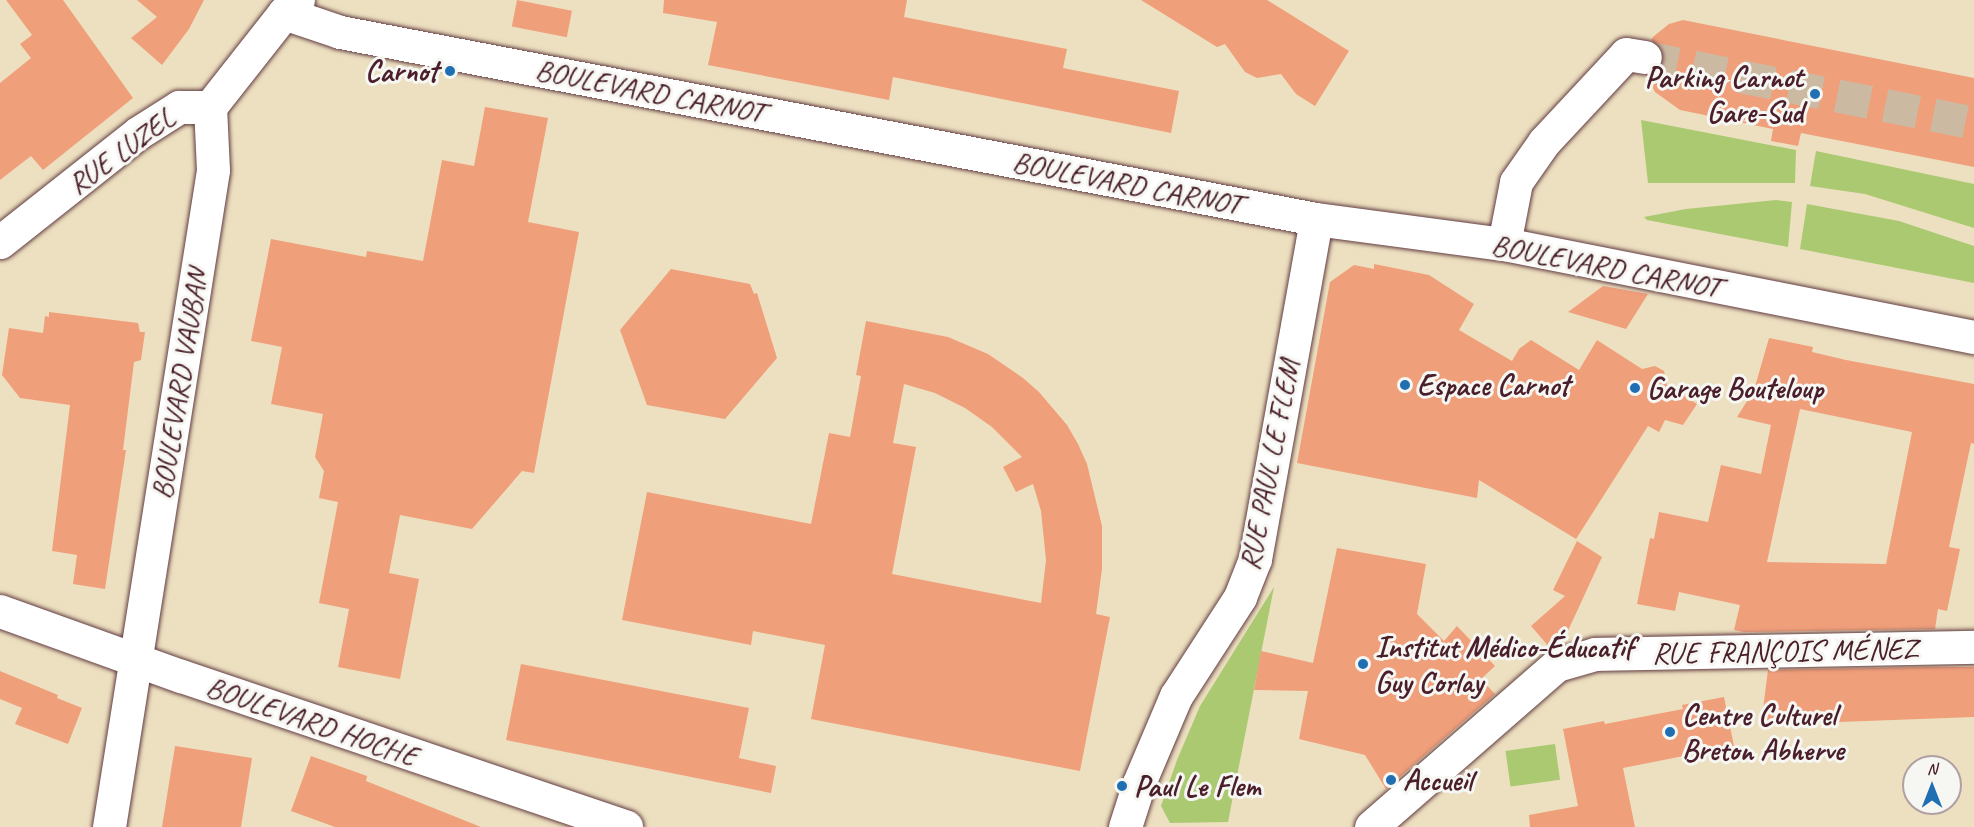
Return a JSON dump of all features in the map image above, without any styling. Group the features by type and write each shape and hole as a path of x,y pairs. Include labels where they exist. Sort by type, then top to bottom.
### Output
{"street":[{"name":"RUE LUZEL","path":"0,242 138,133 178,107 210,107 286,4"},
{"name":"BOULEVARD CARNOT","path":"286,4 340,32 1316,219 1504,244 1974,337"},
{"path":"1504,244 1507,216 1516,182 1544,142 1626,54 1645,57"},
{"name":"BOULEVARD VAUBAN","path":"109,827 213,170 210,107"},
{"name":"RUE PAUL LE FLEM","path":"1125,827 1139,783 1176,696 1240,597 1255,559 1316,219"},
{"name":"BOULEVARD HOCHE","path":"0,611 135,660 626,827"},
{"name":"RUE FRANÇOIS MÉNEZ","path":"1371,827 1557,665 1595,654 1974,647"}],"green space":[{"path":"1641,120 1796,150 1795,183 1648,183"},
{"path":"1816,151 1974,184 1974,228 1865,194 1810,186"},
{"path":"1776,200 1792,202 1788,247 1647,220 1644,217 1686,209"},
{"path":"1807,204 1899,221 1974,246 1974,283 1800,249"},
{"path":"1274,587 1228,822 1170,823 1161,806 1177,760 1200,706"},
{"path":"1555,744 1560,780 1510,787 1505,751"}],"building":[{"path":"6,0 63,0 133,98 43,170 31,156 0,180 0,83 31,58 20,44 32,35"},
{"path":"137,0 204,0 189,29 162,65 131,38 157,17"},
{"path":"517,0 572,11 567,37 512,27"},
{"path":"664,0 907,0 904,17 1067,49 1063,68 1179,91 1171,133 893,77 889,100 708,65 717,22 663,13"},
{"path":"1141,0 1267,0 1349,51 1315,106 1296,94 1281,74 1257,78 1245,72 1225,44 1217,47"},
{"name":"Parking Carnot Gare-Sud","path":"1683,20 1974,78 1974,167 1801,133 1798,146 1771,141 1773,129 1680,110 1655,92 1646,75 1659,69 1663,60 1662,50 1651,40 1669,24"},
{"path":"485,107 548,118 528,222 579,232 534,473 522,471 472,529 400,515 389,573 419,579 400,679 338,667 349,609 319,603 338,502 319,498 324,471 315,457 323,414 271,404 282,347 251,341 271,239 366,257 367,251 423,261 442,160 474,166"},
{"path":"1374,264 1429,275 1474,304 1459,330 1512,361 1519,349 1531,340 1579,370 1597,340 1642,369 1655,366 1664,371 1667,385 1697,404 1683,425 1665,420 1659,432 1648,426 1576,539 1479,480 1477,498 1297,463 1330,282 1354,265 1374,269"},
{"path":"671,269 750,284 754,294 757,293 777,358 725,419 647,405 620,330"},
{"path":"1603,286 1648,294 1626,329 1568,312"},
{"path":"49,312 138,323 140,332 145,332 141,360 134,362 123,450 126,450 105,589 73,584 77,555 52,551 70,405 20,398 2,375 9,328 43,333 45,316 49,317"},
{"path":"866,321 948,337 988,354 1023,378 1039,392 1067,425 1078,444 1087,464 1102,526 1102,569 1096,614 1110,617 1080,771 811,719 825,645 753,631 751,645 622,620 647,492 811,524 829,433 850,437 861,376 856,375","holes":["904,384 935,393 965,408 992,427 1022,457 1003,467 1016,492 1033,484 1041,511 1046,560 1041,603 892,574 916,447 893,443"]},
{"path":"1769,338 1813,347 1812,352 1846,360 1974,384 1974,444 1971,443 1949,547 1960,549 1947,611 1938,609 1935,629 1744,632 1734,630 1740,605 1679,592 1675,611 1637,604 1650,538 1654,539 1659,512 1708,522 1721,465 1761,474 1771,425 1737,417 1754,390","holes":["1800,409 1912,432 1886,564 1767,562"]},
{"path":"1577,541 1602,557 1566,635 1550,648 1531,626 1565,596 1553,590"},
{"name":"Institut Médico-Éducatif Guy Corlay","path":"1337,548 1426,564 1417,614 1444,641 1457,626 1495,666 1481,679 1495,694 1386,789 1365,755 1299,739 1308,691 1254,690 1261,651 1313,663"},
{"path":"521,664 749,708 739,758 776,766 771,793 506,740"},
{"path":"1974,667 1974,717 1761,725 1768,670"},
{"path":"0,671 58,695 57,698 82,708 68,744 15,724 22,708 0,699"},
{"path":"1724,697 1734,746 1623,768 1635,827 1530,827 1529,815 1578,806 1563,729 1604,721 1605,724 1683,709 1682,705"},
{"path":"175,746 252,758 241,827 162,827"},
{"path":"311,756 367,776 366,781 481,827 335,827 291,811"}],"tunnel":[{"path":"1645,57 1974,123"}],"place":[{"name":"Carnot","path":"450,71"},
{"name":"Parking Carnot Gare-Sud","path":"1815,94"},
{"name":"Espace Carnot","path":"1405,385"},
{"name":"Garage Bouteloup","path":"1635,388"},
{"name":"Institut Médico-Éducatif Guy Corlay","path":"1363,664"},
{"name":"Centre Culturel Breton Abherve","path":"1670,732"},
{"name":"Accueil","path":"1391,780"},
{"name":"Paul Le Flem","path":"1122,786"}]}
